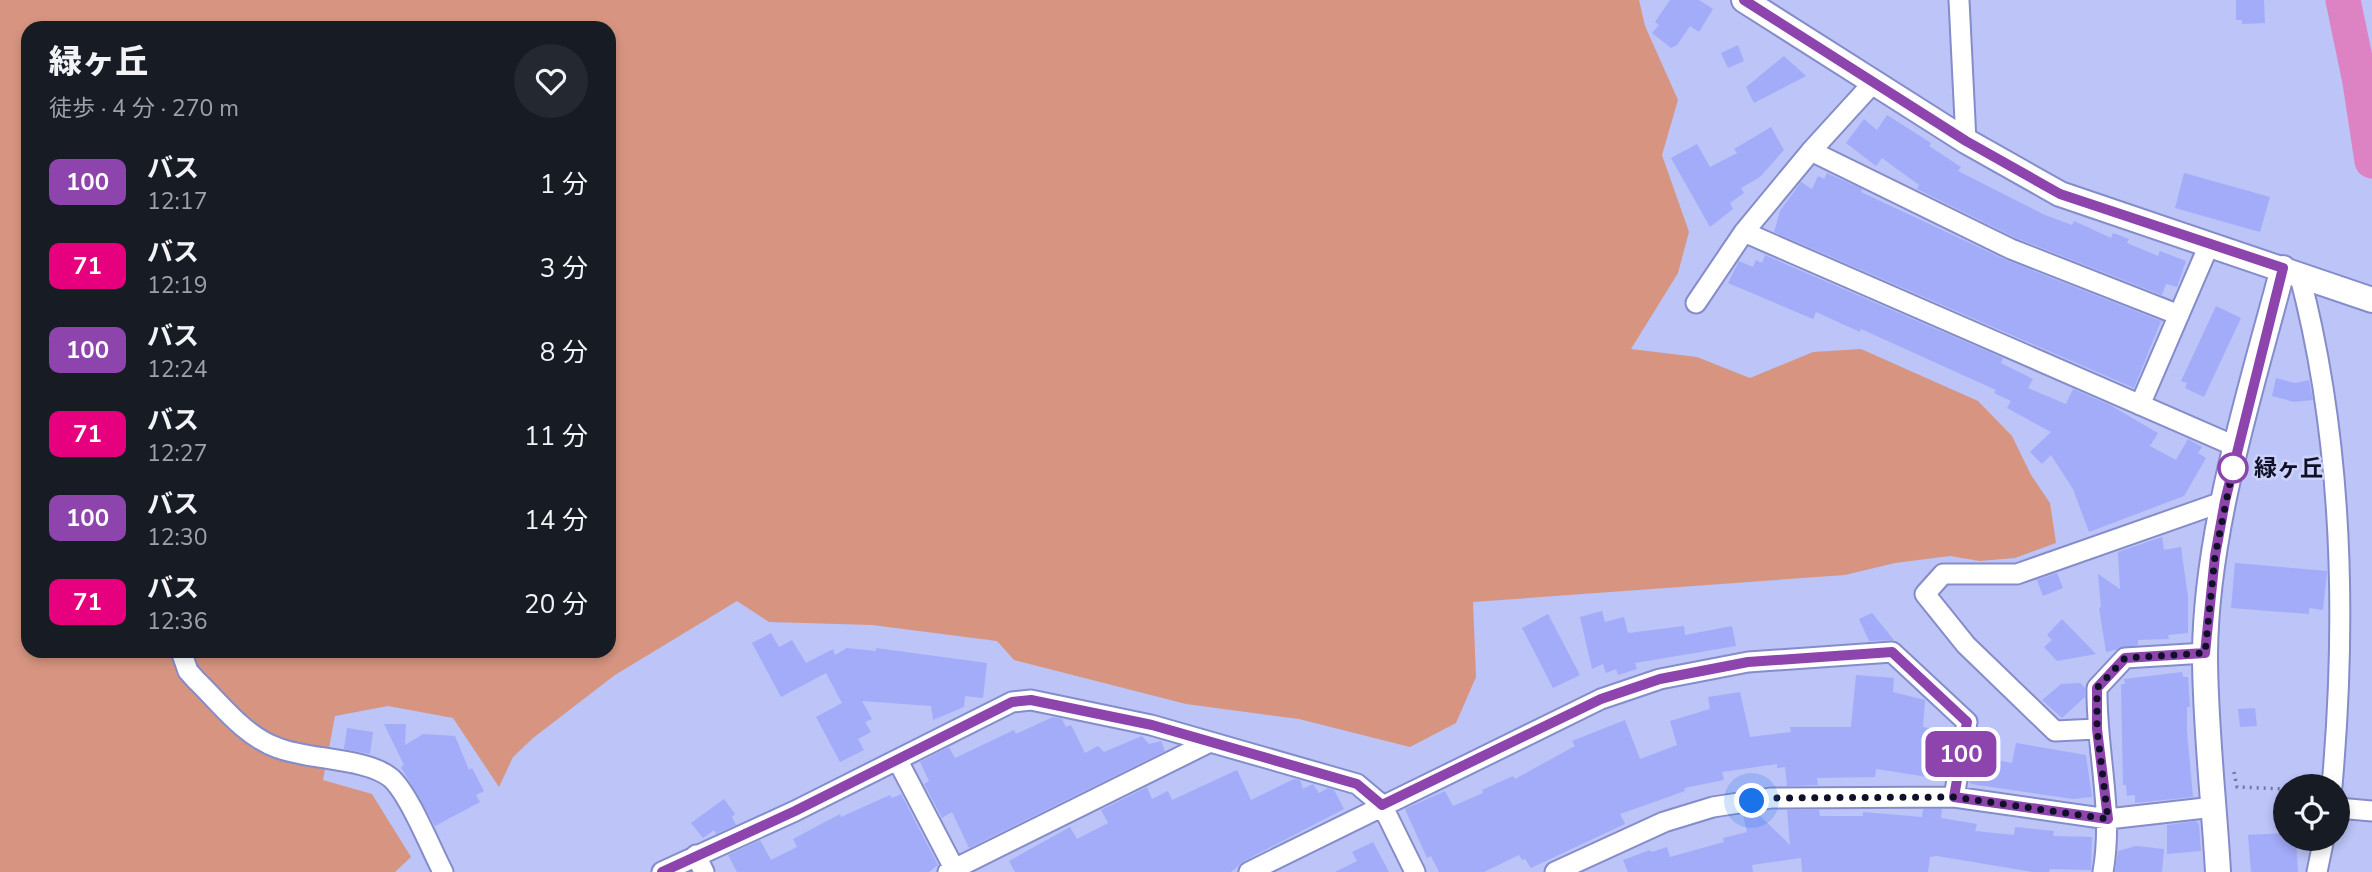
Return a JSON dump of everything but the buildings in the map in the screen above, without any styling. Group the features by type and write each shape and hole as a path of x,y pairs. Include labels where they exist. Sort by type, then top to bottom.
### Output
{"street":[{"path":"1744,0 1966,141 2060,194 2372,300"},
{"path":"1959,0 1966,141"},
{"path":"1696,303 1744,232 1811,151 1873,83"},
{"path":"1811,151 2011,249 2179,316"},
{"path":"1744,232 2236,447"},
{"path":"2140,405 2209,245"},
{"path":"2218,872 2205,653 2215,556 2236,447 2298,273"},
{"path":"2298,273 2311,316 2334,479 2340,587 2339,698 2333,774"},
{"path":"2097,729 2055,731 1966,645 1925,594 1943,574 2017,574 2225,501"},
{"path":"1249,872 1601,699 1660,679 1748,662 1892,652 1967,722 1954,797"},
{"path":"2103,872 2108,819 2097,729 2097,688 2125,658 2205,653"},
{"path":"183,658 188,671 196,680 250,733 264,743 317,758 372,769 391,778 402,793 438,869"},
{"path":"662,872 700,864 1012,702 1031,700 1152,725 1357,784 1382,805 1415,872"},
{"path":"898,761 953,871 1210,742"},
{"path":"1555,872 1664,821 1713,807 1771,798 1954,797 2108,819 2214,807"},
{"path":"2350,810 2372,811"},
{"path":"2317,872 2321,851"}],"path":[{"path":"2232,761 2237,787 2273,788"}],"shaded area":[{"path":"0,0 1639,0 1645,26 1678,100 1662,155 1689,232 1678,273 1631,349 1697,357 1750,378 1813,352 1861,349 1978,401 2012,436 2031,475 2050,503 2056,543 2015,558 1980,561 1950,556 1895,563 1845,575 1473,602 1476,677 1456,723 1410,747 1299,719 1186,704 1014,660 997,641 872,625 769,622 737,601 615,675 533,738 513,757 499,787 453,718 388,706 335,716 323,780 372,794 411,857 395,872 0,872"}],"waterway":[{"path":"2343,0 2360,82 2372,161"}],"bus line":[{"name":"100","path":"662,872 898,761 1012,702 1031,700 1152,725 1357,784 1382,805 1601,699 1660,679 1748,662 1892,652 1967,722 1954,797 2108,819 2097,729 2097,688 2125,658 2205,653 2215,556 2225,501 2236,447 2283,268 2060,194 1966,141 1744,0"}],"place":[{"name":"緑ヶ丘","path":"2233,468"}],"route":[{"path":"1752,801 1771,798 1954,797 2108,819 2097,729 2097,688 2125,658 2205,653 2215,556 2233,468"}]}
